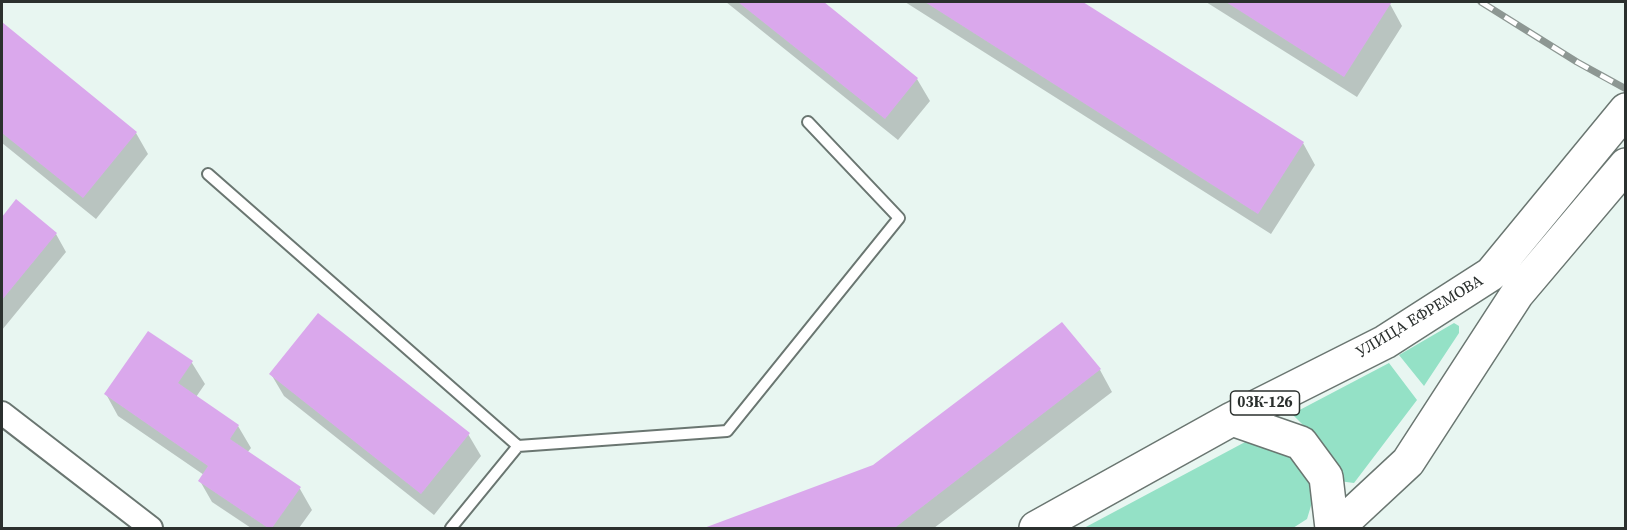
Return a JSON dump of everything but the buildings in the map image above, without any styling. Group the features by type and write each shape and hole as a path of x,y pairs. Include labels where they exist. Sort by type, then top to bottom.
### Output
{"main road":[{"name":"УЛИЦА ЕФРЕМОВА","path":"1036,528 1232,419 1384,342 1491,273 1626,110"},
{"path":"1337,528 1408,462 1517,294 1626,165"},
{"name":"03К-126","path":"1232,419 1301,443 1326,477 1332,528"}],"street":[{"path":"2,413 151,528"}],"lane":[{"path":"208,174 518,446 727,431 898,218 808,122"},
{"path":"451,528 518,446"}],"green space":[{"path":"1454,323 1459,326 1459,333 1424,386 1399,355"},
{"path":"1389,363 1417,400 1354,483 1339,481 1309,431 1292,414"},
{"path":"1247,441 1295,456 1312,482 1313,499 1307,519 1293,528 1084,528"}],"railway":[{"path":"1481,2 1577,62 1626,89"}]}
